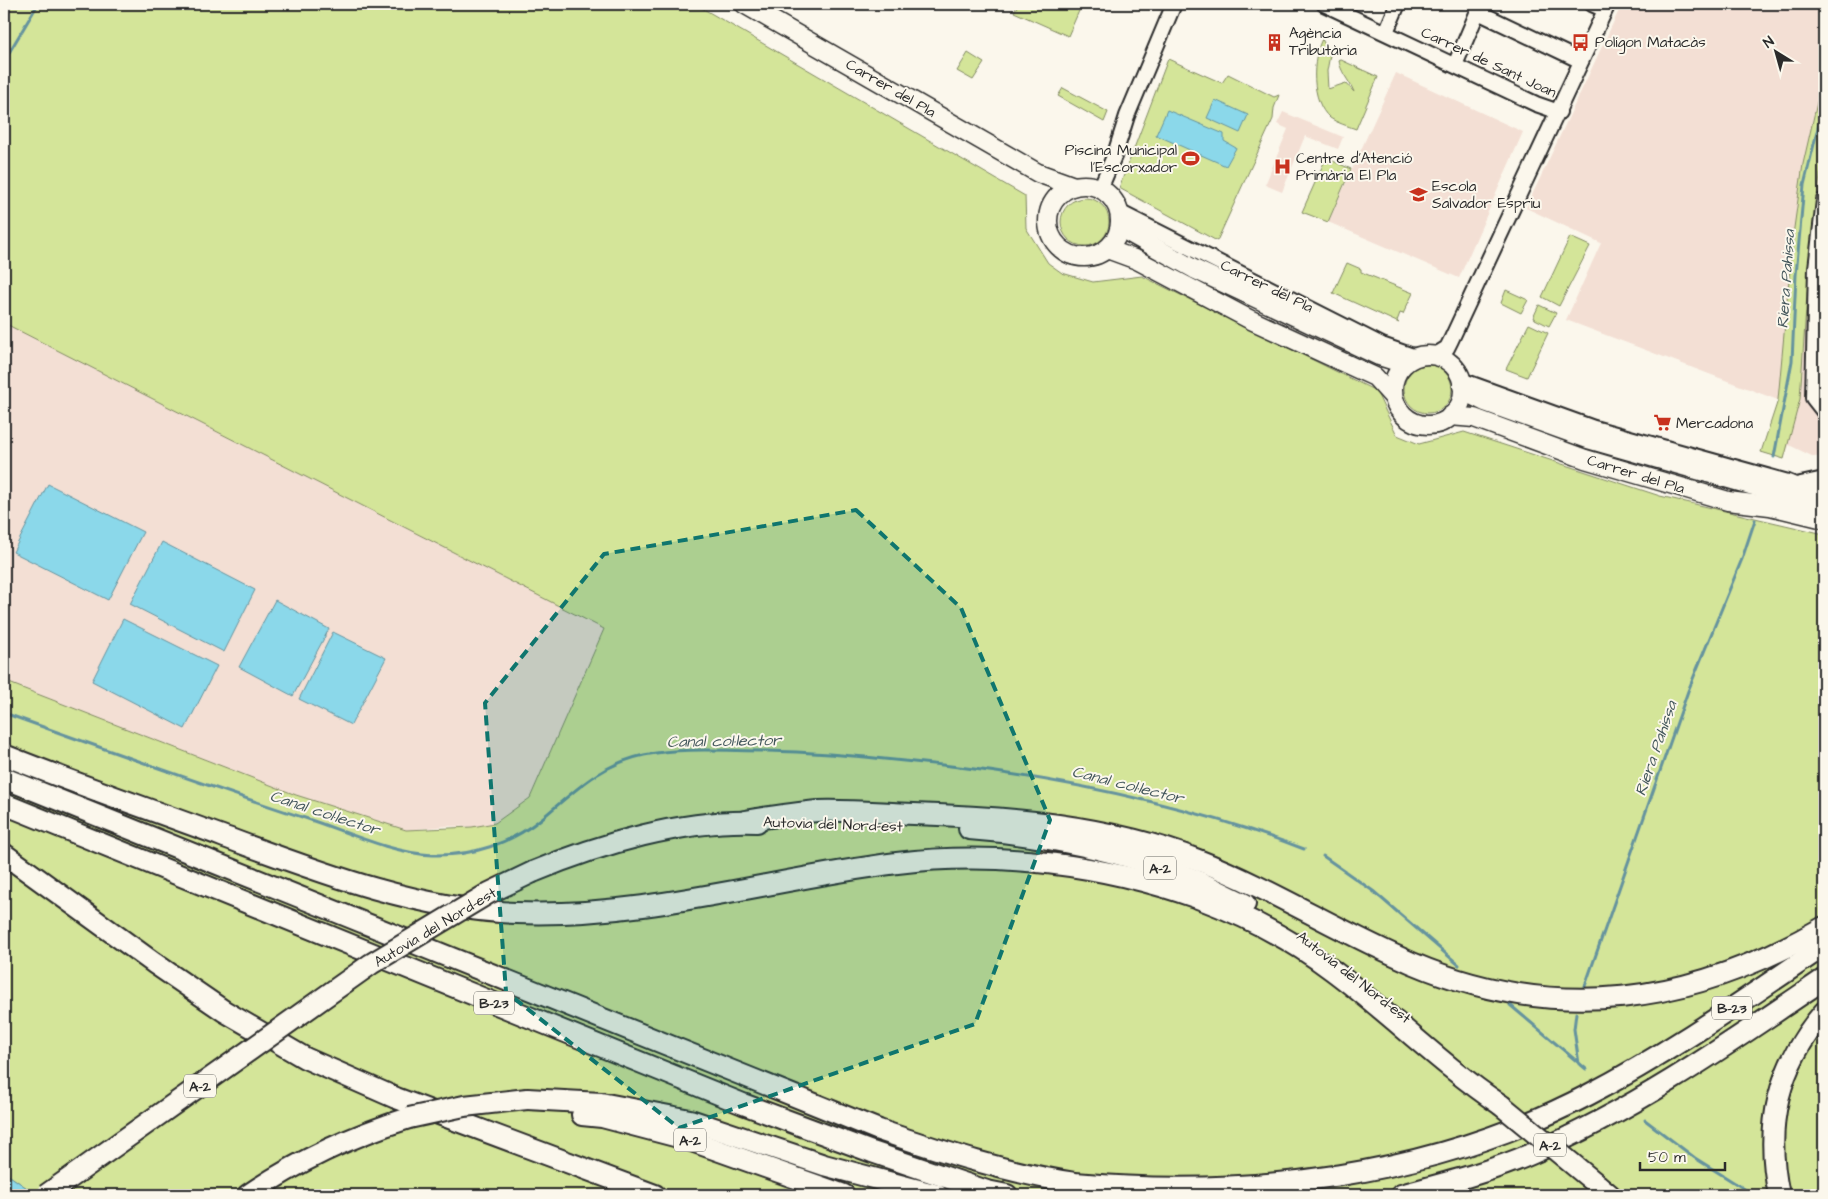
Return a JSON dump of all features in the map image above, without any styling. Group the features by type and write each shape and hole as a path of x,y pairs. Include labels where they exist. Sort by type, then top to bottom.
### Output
{"highway":[{"name":"A-2","path":"4,756 299,864 379,890 441,904 513,913 567,913 644,907 899,863 964,859 1030,861 1095,871 1197,898 1263,926 1330,968 1462,1079 1501,1105"},
{"name":"B-23","path":"4,778 879,1130 981,1164 1076,1184 1176,1192 1273,1189 1343,1179 1421,1161 1492,1138 1588,1095 1639,1067 1728,1011 1824,946"},
{"name":"B-23","path":"4,804 743,1104 872,1152 987,1191 1007,1195"},
{"path":"745,821 782,814 821,811 1016,819 1059,825 1135,842 1197,860 1282,898 1364,941 1414,964 1458,980 1520,994 1569,999 1593,999 1668,992 1746,966 1824,927"},
{"name":"Autovia del Nord-est","path":"46,1195 371,964 433,924 489,893 566,858 641,837 683,828 745,821 873,824 982,830 1085,848 1149,864 1193,879 1265,914 1329,954 1386,997 1473,1073 1501,1105 1604,1190"},
{"path":"4,854 216,1005 305,1058 396,1098 655,1195"},
{"name":"B-23","path":"1401,1195 1522,1158 1607,1117 1658,1089 1824,979"},
{"path":"1778,1190 1773,1144 1778,1095 1797,1050 1824,1012"},
{"path":"529,1105 601,1103 690,1120 824,1165 938,1195"},
{"name":"A-2","path":"269,1195 349,1146 411,1124 471,1117 529,1105 602,1116 686,1138 844,1195"},
{"path":"248,1195 299,1163 349,1146"}],"main road":[{"name":"Carrer del Pla","path":"744,4 1038,173 1074,186"},
{"path":"1038,173 1050,194 1053,204"},
{"path":"1085,185 1100,188 1113,200 1120,217 1116,237 1107,249 1086,257 1071,254 1062,249 1052,238 1048,218 1053,204 1063,192 1074,186 1085,185"},
{"name":"Carrer del Pla","path":"1120,217 1131,234 1203,273 1379,356 1410,361"},
{"path":"1107,249 1137,260 1249,319 1375,377 1393,397 1401,413 1416,423 1434,424 1450,416 1460,403 1461,383 1444,356 1410,361 1394,379 1393,397"},
{"name":"Carrer del Pla","path":"1461,383 1473,396 1484,402 1588,439 1824,506"},
{"name":"Carrer del Pla","path":"1450,416 1474,418 1585,459 1728,501 1770,506 1824,519"}],"street":[{"path":"1100,188 1115,154 1127,116 1174,4"},
{"name":"Carrer de Sant Joan","path":"1324,4 1559,112"},
{"path":"1386,32 1398,4"},
{"path":"1444,356 1559,112 1580,61 1606,7 1592,4"},
{"path":"1454,65 1479,8 1580,61"},
{"path":"1824,200 1816,268 1813,398 1824,412"},
{"path":"1461,383 1594,428 1796,485 1824,498"},
{"path":"1796,485 1824,479"}],"highlighted area":[{"path":"856,510 961,608 1050,820 975,1024 679,1128 506,992 485,703 604,554"}],"shaded area":[{"path":"1622,4 1824,4 1824,456 1814,457 1789,445 1784,459 1761,452 1778,400 1566,320 1601,243 1526,208"},
{"name":"Escola Salvador Espriu","path":"1396,73 1523,132 1459,278 1328,222"},
{"name":"Centre d'Atenció Primària El Pla","path":"1283,112 1343,137 1338,149 1305,136 1282,192 1265,185 1288,129 1277,124"},
{"path":"4,323 604,629 530,798 495,823 472,827 447,826 406,830 296,795 4,681"}],"green space":[{"path":"4,4 695,4 1025,196 1026,228 1048,263 1062,273 1093,282 1142,276 1376,391 1397,435 1419,444 1464,432 1660,496 1824,534 1824,1195 37,1195 4,1172 4,681 296,795 406,830 472,827 495,823 530,798 604,629 4,323"},
{"path":"1018,4 1082,4 1068,36 1014,12"},
{"path":"1322,39 1330,55 1327,71 1328,89 1346,83 1354,92 1341,68 1339,59 1378,77 1356,129 1330,118 1319,101 1316,91 1315,68 1316,57"},
{"path":"968,53 984,63 973,80 957,71"},
{"name":"Piscina Municipal l'Escorxador","path":"1168,59 1222,83 1228,74 1274,97 1279,95 1274,108 1273,119 1217,241 1119,188"},
{"path":"1824,72 1824,142 1808,278 1800,399 1784,459 1761,452 1778,400 1793,235 1803,164"},
{"path":"1063,88 1108,112 1104,122 1058,96"},
{"path":"1326,158 1351,169 1328,222 1302,212"},
{"path":"1085,198 1094,200 1102,205 1107,213 1109,222 1107,231 1102,239 1094,244 1085,246 1076,244 1068,239 1063,231 1061,222 1063,213 1068,205 1076,200"},
{"path":"1570,237 1590,246 1559,306 1542,297"},
{"path":"1347,263 1361,269 1361,272 1413,293 1403,314 1400,313 1397,321 1399,323 1333,293"},
{"path":"1506,290 1528,300 1521,313 1501,303"},
{"path":"1539,305 1556,313 1549,326 1533,318"},
{"path":"1529,324 1548,333 1527,377 1506,369"},
{"path":"1428,365 1437,367 1445,372 1450,380 1452,389 1450,398 1445,406 1437,411 1428,413 1419,411 1411,406 1406,398 1404,389 1406,380 1411,372 1419,367"}],"water":[{"path":"1215,100 1248,115 1240,133 1207,118"},
{"path":"1167,110 1224,134 1224,141 1236,148 1226,166 1156,135"},
{"path":"48,484 143,532 108,600 13,552"},
{"path":"162,542 255,590 224,652 130,604"},
{"path":"275,600 329,629 293,696 239,667"},
{"path":"123,619 217,666 185,729 92,681"},
{"path":"333,632 386,658 351,725 299,699"},
{"path":"4,1172 37,1195 4,1195"}],"waterway":[{"path":"4,61 38,4"},
{"name":"Riera Pahissa","path":"1774,457 1792,361 1796,275 1804,185 1824,103"},
{"name":"Riera Pahissa","path":"1585,986 1688,691 1742,559 1755,520"},
{"name":"Canal col·lector","path":"4,713 369,841 401,850 433,855 476,851 503,842 529,828 588,780 628,759 674,751 706,750 818,753 1006,773 1107,791 1157,803 1207,816 1304,849"},
{"name":"Canal col·lector","path":"1323,856 1373,891 1459,965"},
{"name":"Canal col·lector","path":"1510,1005 1586,1069"},
{"name":"Riera Pahissa","path":"1576,1013 1574,1029 1579,1064"},
{"name":"Canal col·lector","path":"1645,1120 1695,1158 1754,1195"}],"place":[{"name":"Agència Tributària","path":"1275,42"},
{"name":"Polígon Matacàs","path":"1581,42"},
{"name":"Piscina Municipal l'Escorxador","path":"1191,159"},
{"name":"Centre d'Atenció Primària El Pla","path":"1282,167"},
{"name":"Escola Salvador Espriu","path":"1418,195"},
{"name":"Mercadona","path":"1662,423"}]}
